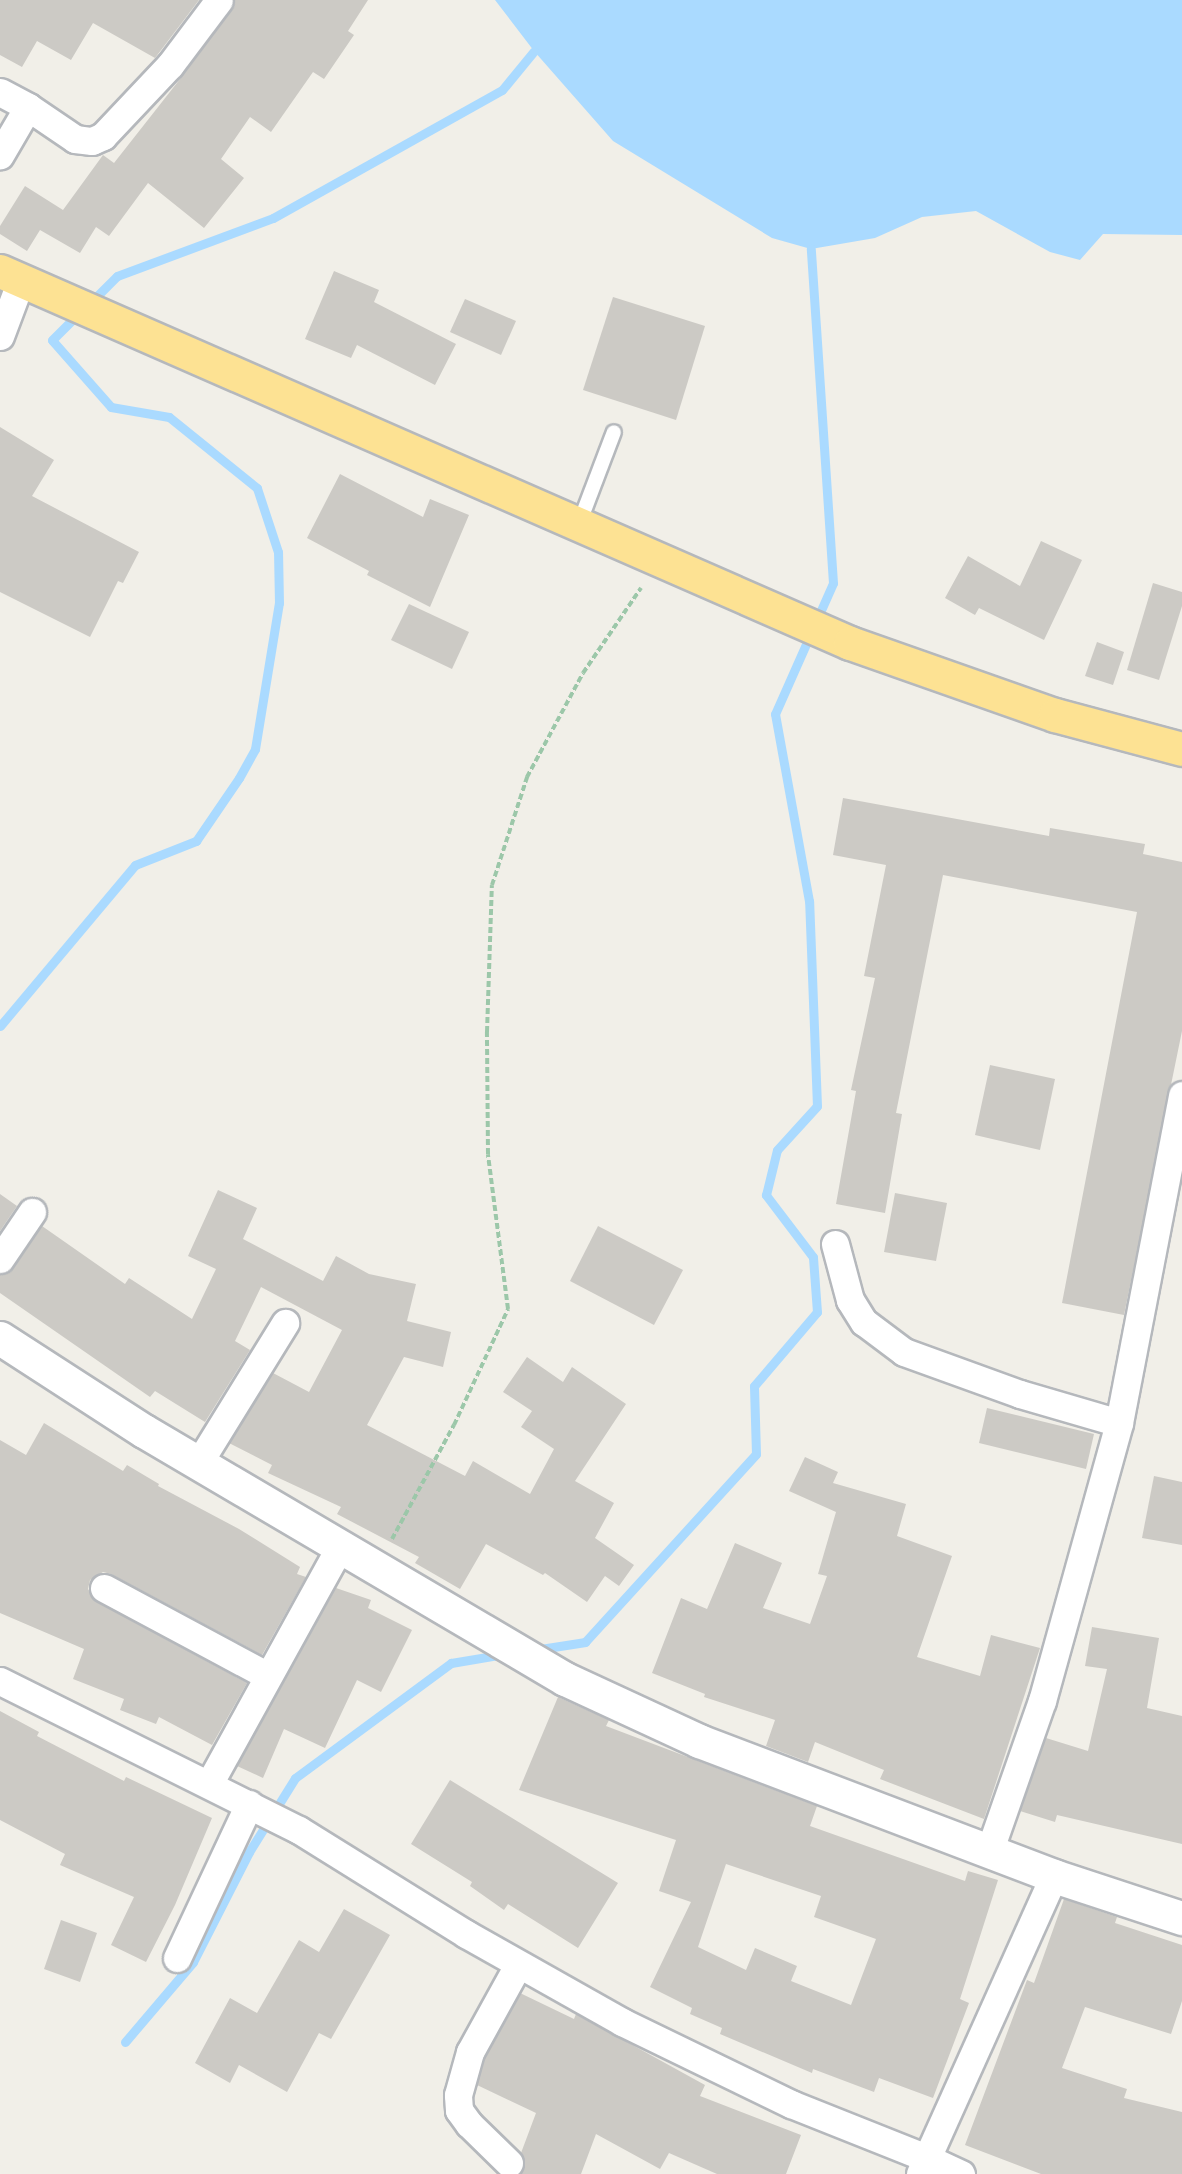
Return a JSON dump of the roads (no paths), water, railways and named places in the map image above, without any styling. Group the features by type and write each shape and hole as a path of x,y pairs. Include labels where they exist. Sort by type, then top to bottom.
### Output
{"highway":[{"path":"22,280 175,350 850,643 1055,715 1182,749"}],"street":[{"path":"0,92 28,107 75,139 92,141 103,136 170,65 219,0"},
{"path":"0,155 28,107"},
{"path":"0,336 22,280"},
{"path":"988,1852 1042,1701 1119,1423 1182,1095"},
{"path":"0,1259 32,1212"},
{"path":"835,1244 850,1300 864,1322 904,1352 1020,1394 1119,1423"},
{"path":"198,1464 285,1323"},
{"path":"0,1338 198,1464 565,1679 699,1741 988,1852 1182,1918"},
{"path":"209,1784 340,1547"},
{"path":"104,1588 268,1676"},
{"path":"0,1681 299,1830 518,1965 622,2022 923,2166 961,2174"},
{"path":"177,1958 255,1808"},
{"path":"923,2166 1054,1876"},
{"path":"509,2163 469,2124 459,2110 458,2095 471,2052 518,1965"}],"lane":[{"path":"579,524 614,432"}],"water":[{"path":"495,0 1182,0 1182,235 1103,234 1080,260 1050,252 976,211 922,217 875,238 811,249 772,238 613,141 534,51"}],"waterway":[{"path":"90,303 117,276 273,218 502,90 534,51"},
{"path":"534,1650 585,1642 756,1454 754,1386 817,1312 813,1257 766,1195 777,1150 817,1106 809,901 775,714 833,583 811,249"},
{"path":"0,1026 135,865 196,841 239,778 255,749 279,603 278,552 257,488 169,417 111,407 52,340 80,312"},
{"path":"125,2042 193,1962 249,1852 295,1778 451,1663 505,1654"}]}
